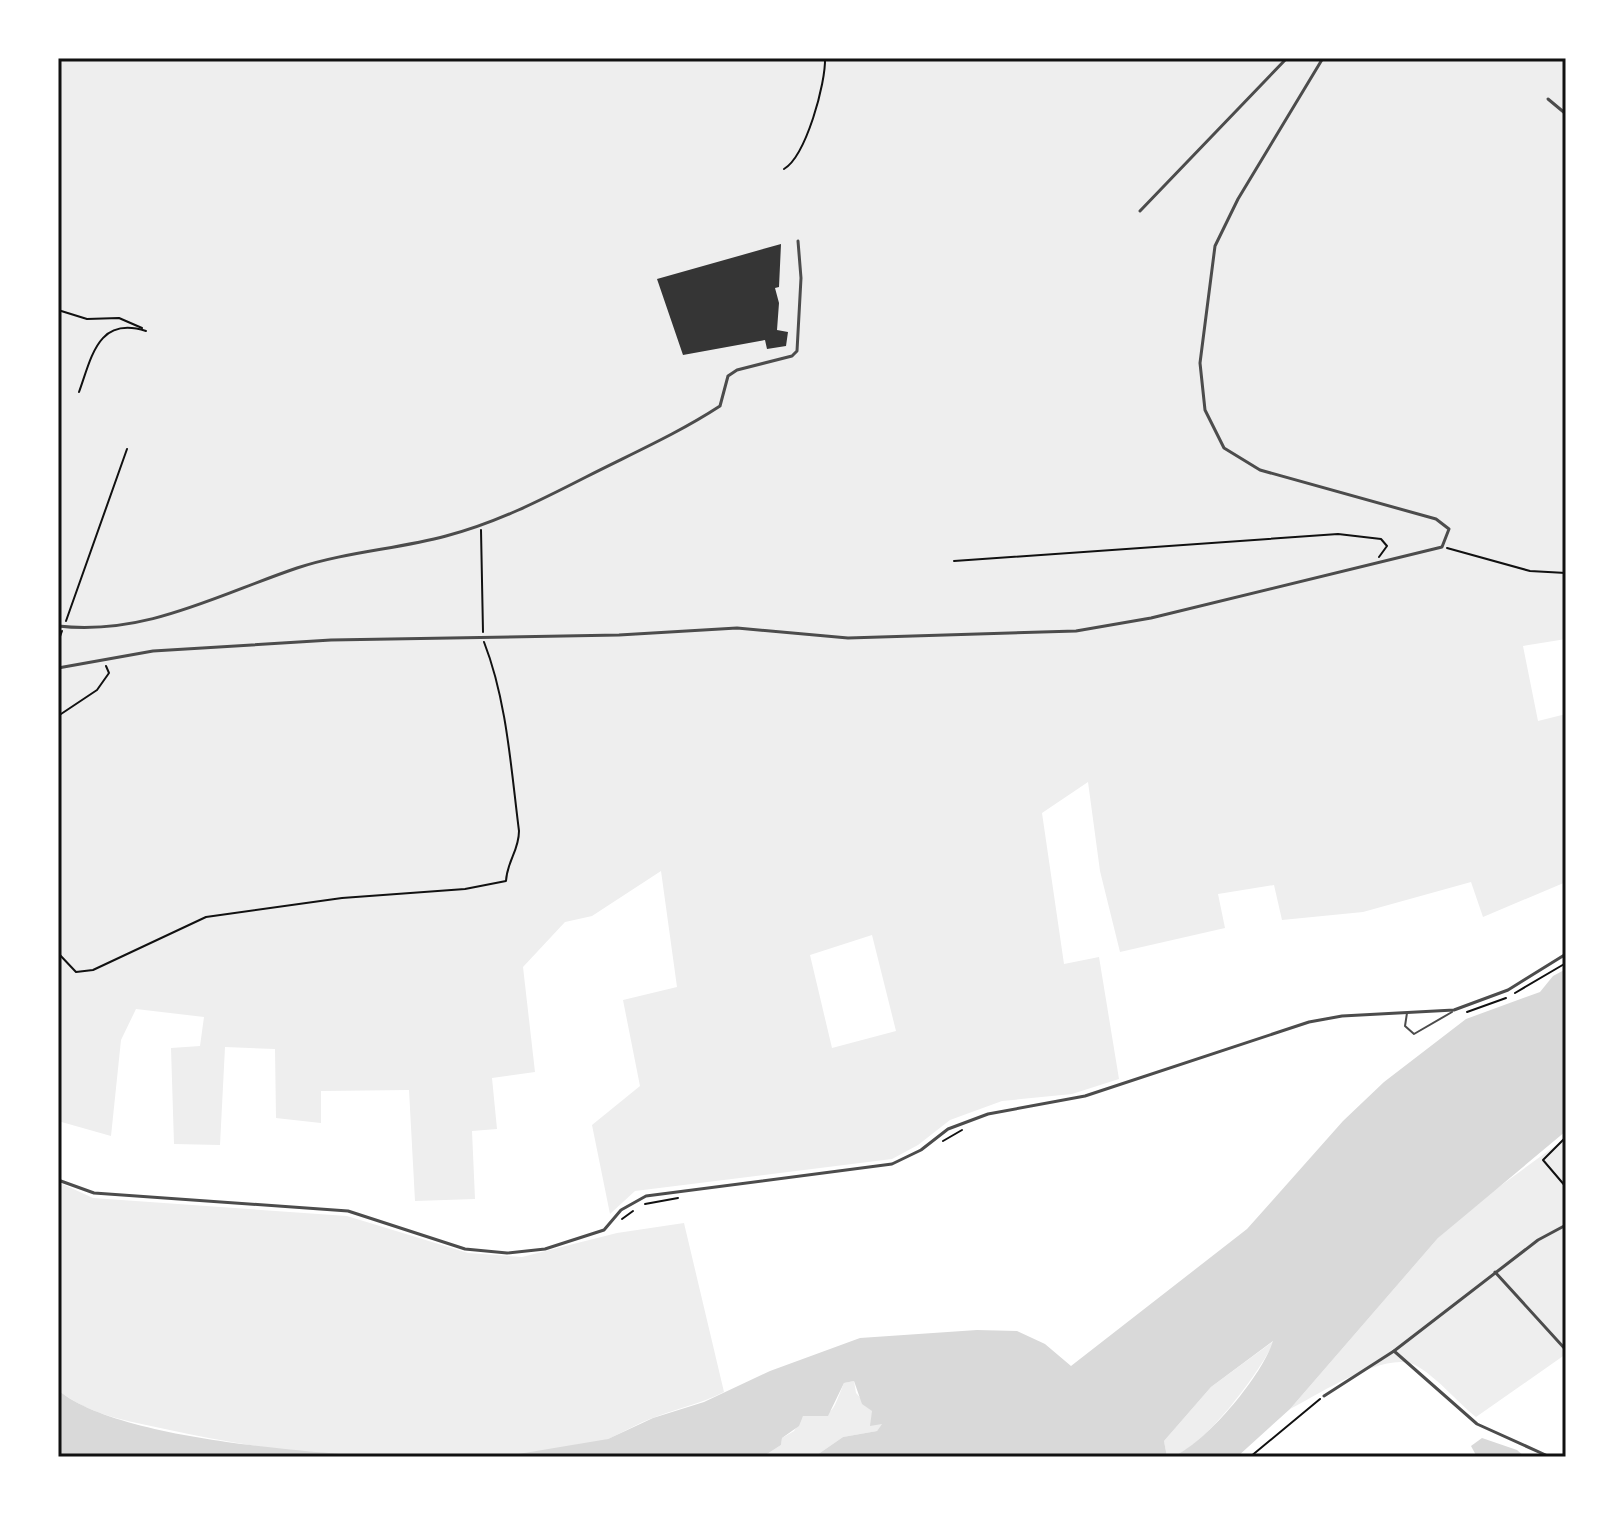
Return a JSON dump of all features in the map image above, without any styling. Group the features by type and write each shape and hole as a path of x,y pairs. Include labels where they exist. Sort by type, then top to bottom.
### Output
{"street":[{"path":"1140,211 1287,58"},
{"path":"58,668 153,651 331,640 483,639 737,628 861,638 1076,631 1111,627 1442,547 1449,529 1436,519 1260,470 1224,448 1205,410 1200,363 1215,246 1238,199 1323,58"},
{"path":"1548,99 1566,114"},
{"path":"61,626 112,628 170,617 300,567 406,546 481,525 563,491 680,432 720,406 728,376 737,370 792,356 797,351 800,332 798,241"},
{"path":"58,1180 94,1193 348,1211 479,1251 507,1253 545,1249 604,1230 621,1210 646,1196 892,1164 921,1150 948,1129 988,1114 1085,1096 1309,1022 1342,1016 1454,1010 1508,990 1566,954"},
{"path":"1324,1396 1394,1351 1538,1240 1566,1225"},
{"path":"1495,1272 1566,1350"},
{"path":"1394,1351 1477,1424 1550,1457"}],"lane":[{"path":"1407,1012 1405,1026 1414,1034 1454,1010"}],"path":[{"path":"784,169 792,164 807,136 825,58"},
{"path":"58,310 87,319 119,318 146,331 121,326 108,333 95,348 79,392"},
{"path":"58,642 61,626 127,449"},
{"path":"58,953 76,972 93,970 206,917 342,898 465,889 506,881 507,863 519,846 519,831 505,725 494,667 483,639 481,525"},
{"path":"954,561 1338,534 1381,539 1387,546 1373,566"},
{"path":"1442,547 1530,571 1566,573"},
{"path":"58,716 97,690 109,673 104,659"},
{"path":"1566,1137 1543,1160 1566,1187"},
{"path":"1250,1457 1324,1396"}],"shaded area":[{"path":"58,58 1566,58 1566,639 1523,646 1538,721 1566,714 1566,882 1483,917 1471,882 1363,912 1282,920 1274,885 1218,894 1225,928 1120,952 1100,871 1088,782 1042,813 1064,964 1099,957 1119,1079 1072,1094 1002,1101 950,1120 918,1145 892,1159 635,1191 610,1214 592,1125 640,1086 623,1000 677,987 661,871 592,916 565,922 523,967 535,1072 492,1078 497,1129 472,1131 475,1199 415,1201 409,1090 321,1091 321,1123 276,1118 275,1049 225,1047 220,1145 174,1144 171,1048 200,1046 204,1017 136,1009 121,1040 111,1136 58,1121","holes":["872,935 896,1031 832,1048 810,955"]},
{"path":"1566,969 1566,1131 1438,1238 1290,1409 1237,1457 1172,1457 1201,1438 1231,1407 1257,1372 1273,1341 1211,1387 1164,1441 1167,1457 814,1457 843,1437 877,1431 882,1424 870,1426 872,1411 862,1404 854,1381 844,1383 828,1416 803,1416 799,1426 782,1438 781,1445 767,1454 746,1457 500,1457 608,1439 653,1418 704,1402 770,1371 860,1338 977,1330 1017,1331 1045,1344 1071,1366 1247,1229 1343,1121 1384,1082 1466,1019 1540,992 1553,976"},
{"path":"1566,1138 1566,1354 1476,1417 1423,1370 1402,1362 1352,1376 1290,1409 1438,1238 1474,1205"},
{"path":"58,1182 93,1198 347,1216 468,1253 522,1257 617,1233 684,1223 724,1392 650,1419 597,1443 484,1458 377,1458 269,1448 109,1416 83,1406 58,1390"},
{"path":"1275,1340 1257,1371 1212,1427 1181,1453 1167,1457 1164,1441 1211,1387"},
{"path":"854,1381 856,1393 883,1423 877,1431 843,1437 814,1457 746,1457 767,1454 781,1445 782,1438 794,1431 803,1416 831,1411 844,1383"},
{"path":"58,1390 85,1407 165,1431 259,1446 379,1457 58,1457"},
{"path":"1482,1438 1517,1450 1525,1457 1477,1457 1471,1446"}],"building":[{"path":"781,244 779,287 775,288 779,303 777,330 788,332 786,346 767,349 765,340 683,355 657,279"}]}
